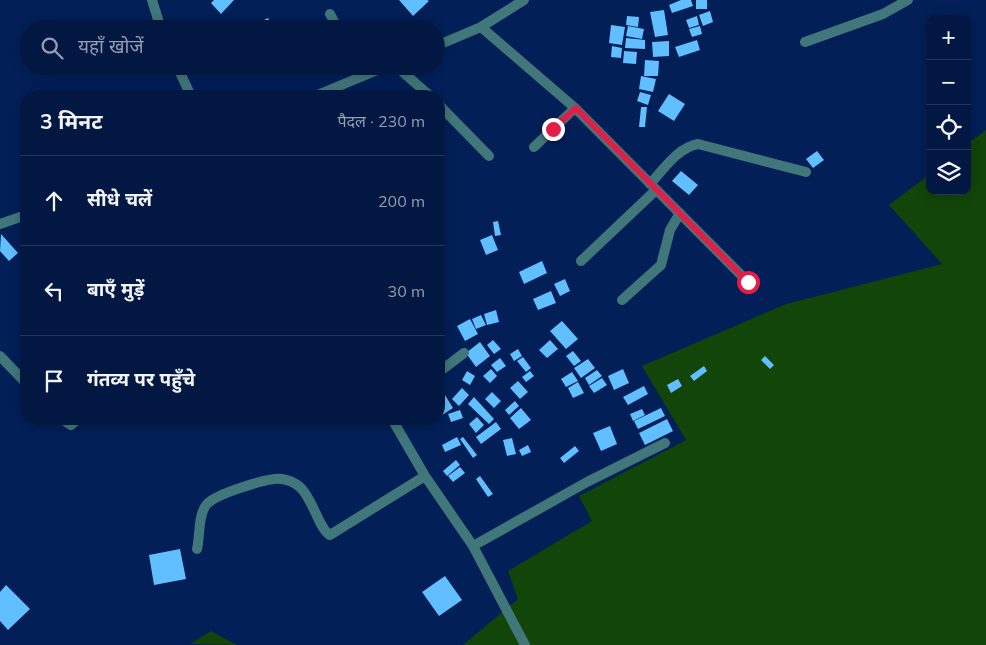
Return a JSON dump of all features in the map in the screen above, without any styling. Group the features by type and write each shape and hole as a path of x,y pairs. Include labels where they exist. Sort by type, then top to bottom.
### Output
{"street":[{"path":"152,0 158,20"},
{"path":"445,42 481,27 524,0"},
{"path":"805,42 883,14 908,0"},
{"path":"330,14 333,20"},
{"path":"481,27 576,108 748,282"},
{"path":"181,75 188,90"},
{"path":"333,90 356,75"},
{"path":"406,75 423,90"},
{"path":"534,147 576,108"},
{"path":"445,111 489,156"},
{"path":"581,261 653,187 679,153 690,146 698,144 806,172"},
{"path":"622,300 658,270 665,256 670,230 680,213"},
{"path":"2,222 20,217"},
{"path":"445,367 464,353"},
{"path":"0,356 20,377"},
{"path":"395,425 425,476 473,546 525,645"},
{"path":"473,546 587,482 665,443"},
{"path":"197,549 202,515 207,504 224,495 247,487 272,479 292,482 306,494 325,530 330,535 425,476"}],"green space":[{"path":"986,130 986,645 463,645 518,599 508,571 592,521 579,496 686,440 642,366 786,304 942,264 889,205 926,177 926,195 971,195 971,141"},
{"path":"211,631 237,645 190,644"}],"building":[{"path":"214,0 234,0 221,14 211,3"},
{"path":"399,0 427,0 429,1 413,16"},
{"path":"681,0 691,0 693,6 672,13 669,5"},
{"path":"696,0 707,0 707,9 696,9"},
{"path":"664,10 668,35 655,37 650,12"},
{"path":"710,11 713,22 703,26 699,15"},
{"path":"627,16 639,17 638,27 626,25"},
{"path":"697,16 699,25 689,28 686,20"},
{"path":"611,25 625,27 622,45 609,43"},
{"path":"628,26 644,29 642,39 626,36"},
{"path":"700,26 702,34 692,37 689,29"},
{"path":"626,38 645,40 645,49 625,48"},
{"path":"697,40 700,50 679,57 675,47"},
{"path":"669,41 669,56 653,57 652,42"},
{"path":"612,46 622,48 621,58 611,57"},
{"path":"624,51 637,52 636,64 623,63"},
{"path":"645,60 659,61 658,76 644,76"},
{"path":"641,76 656,79 653,92 639,89"},
{"path":"640,92 651,95 648,105 637,101"},
{"path":"669,94 685,104 674,121 658,111"},
{"path":"641,107 647,107 645,127 639,127"},
{"path":"817,151 824,160 813,168 806,159"},
{"path":"681,171 698,185 689,195 672,181"},
{"path":"498,221 501,235 495,236 493,222"},
{"path":"1,234 18,253 9,261 0,251"},
{"path":"492,235 498,250 486,255 480,240"},
{"path":"542,261 547,273 524,284 519,272"},
{"path":"565,279 570,291 560,296 554,284"},
{"path":"551,291 556,303 538,310 533,299"},
{"path":"496,310 499,322 487,325 484,314"},
{"path":"481,315 486,325 476,329 472,319"},
{"path":"470,319 478,334 465,341 457,326"},
{"path":"562,321 578,339 566,349 550,331"},
{"path":"493,340 501,349 494,354 487,345"},
{"path":"550,340 558,349 547,358 539,350"},
{"path":"480,342 490,356 476,367 466,353"},
{"path":"518,349 522,356 514,361 510,354"},
{"path":"573,351 581,361 574,366 566,356"},
{"path":"765,356 774,365 770,369 761,360"},
{"path":"523,357 531,368 526,372 517,361"},
{"path":"500,358 506,366 497,372 491,365"},
{"path":"588,359 595,368 581,378 574,368"},
{"path":"704,366 707,371 694,381 690,376"},
{"path":"491,369 497,376 490,383 483,376"},
{"path":"623,369 629,383 614,390 608,376"},
{"path":"597,370 602,376 589,385 585,378"},
{"path":"467,371 475,376 470,385 462,380"},
{"path":"530,371 534,376 526,382 522,377"},
{"path":"572,372 578,381 566,387 561,379"},
{"path":"602,378 607,385 594,393 589,386"},
{"path":"678,379 682,386 671,393 667,385"},
{"path":"518,381 528,392 520,399 510,388"},
{"path":"578,382 584,393 573,398 568,388"},
{"path":"644,386 648,394 628,405 623,397"},
{"path":"462,388 469,395 459,406 452,399"},
{"path":"492,392 501,401 494,408 485,399"},
{"path":"445,395 453,408 445,413"},
{"path":"474,397 494,419 489,424 468,404"},
{"path":"515,401 519,406 509,415 505,410"},
{"path":"521,408 531,420 519,429 510,418"},
{"path":"661,408 665,416 638,429 634,421"},
{"path":"642,409 645,415 633,421 630,414"},
{"path":"460,410 463,418 451,422 448,414"},
{"path":"477,417 484,425 476,433 469,424"},
{"path":"667,419 673,431 645,445 639,433"},
{"path":"496,422 501,429 481,444 476,437"},
{"path":"610,426 617,444 601,451 593,433"},
{"path":"457,437 461,445 445,452 442,445"},
{"path":"463,437 477,455 473,458 460,439"},
{"path":"512,438 516,454 507,456 503,440"},
{"path":"528,445 531,452 522,456 519,450"},
{"path":"575,446 579,451 564,463 560,458"},
{"path":"456,460 460,465 447,476 443,471"},
{"path":"460,467 465,473 453,482 448,476"},
{"path":"480,476 493,494 488,497 476,479"},
{"path":"180,549 186,579 154,585 149,555"},
{"path":"445,576 462,600 439,616 422,592"},
{"path":"6,585 30,609 8,630 0,621 0,592"}],"route":[{"path":"553,129 576,108 748,282"}]}
